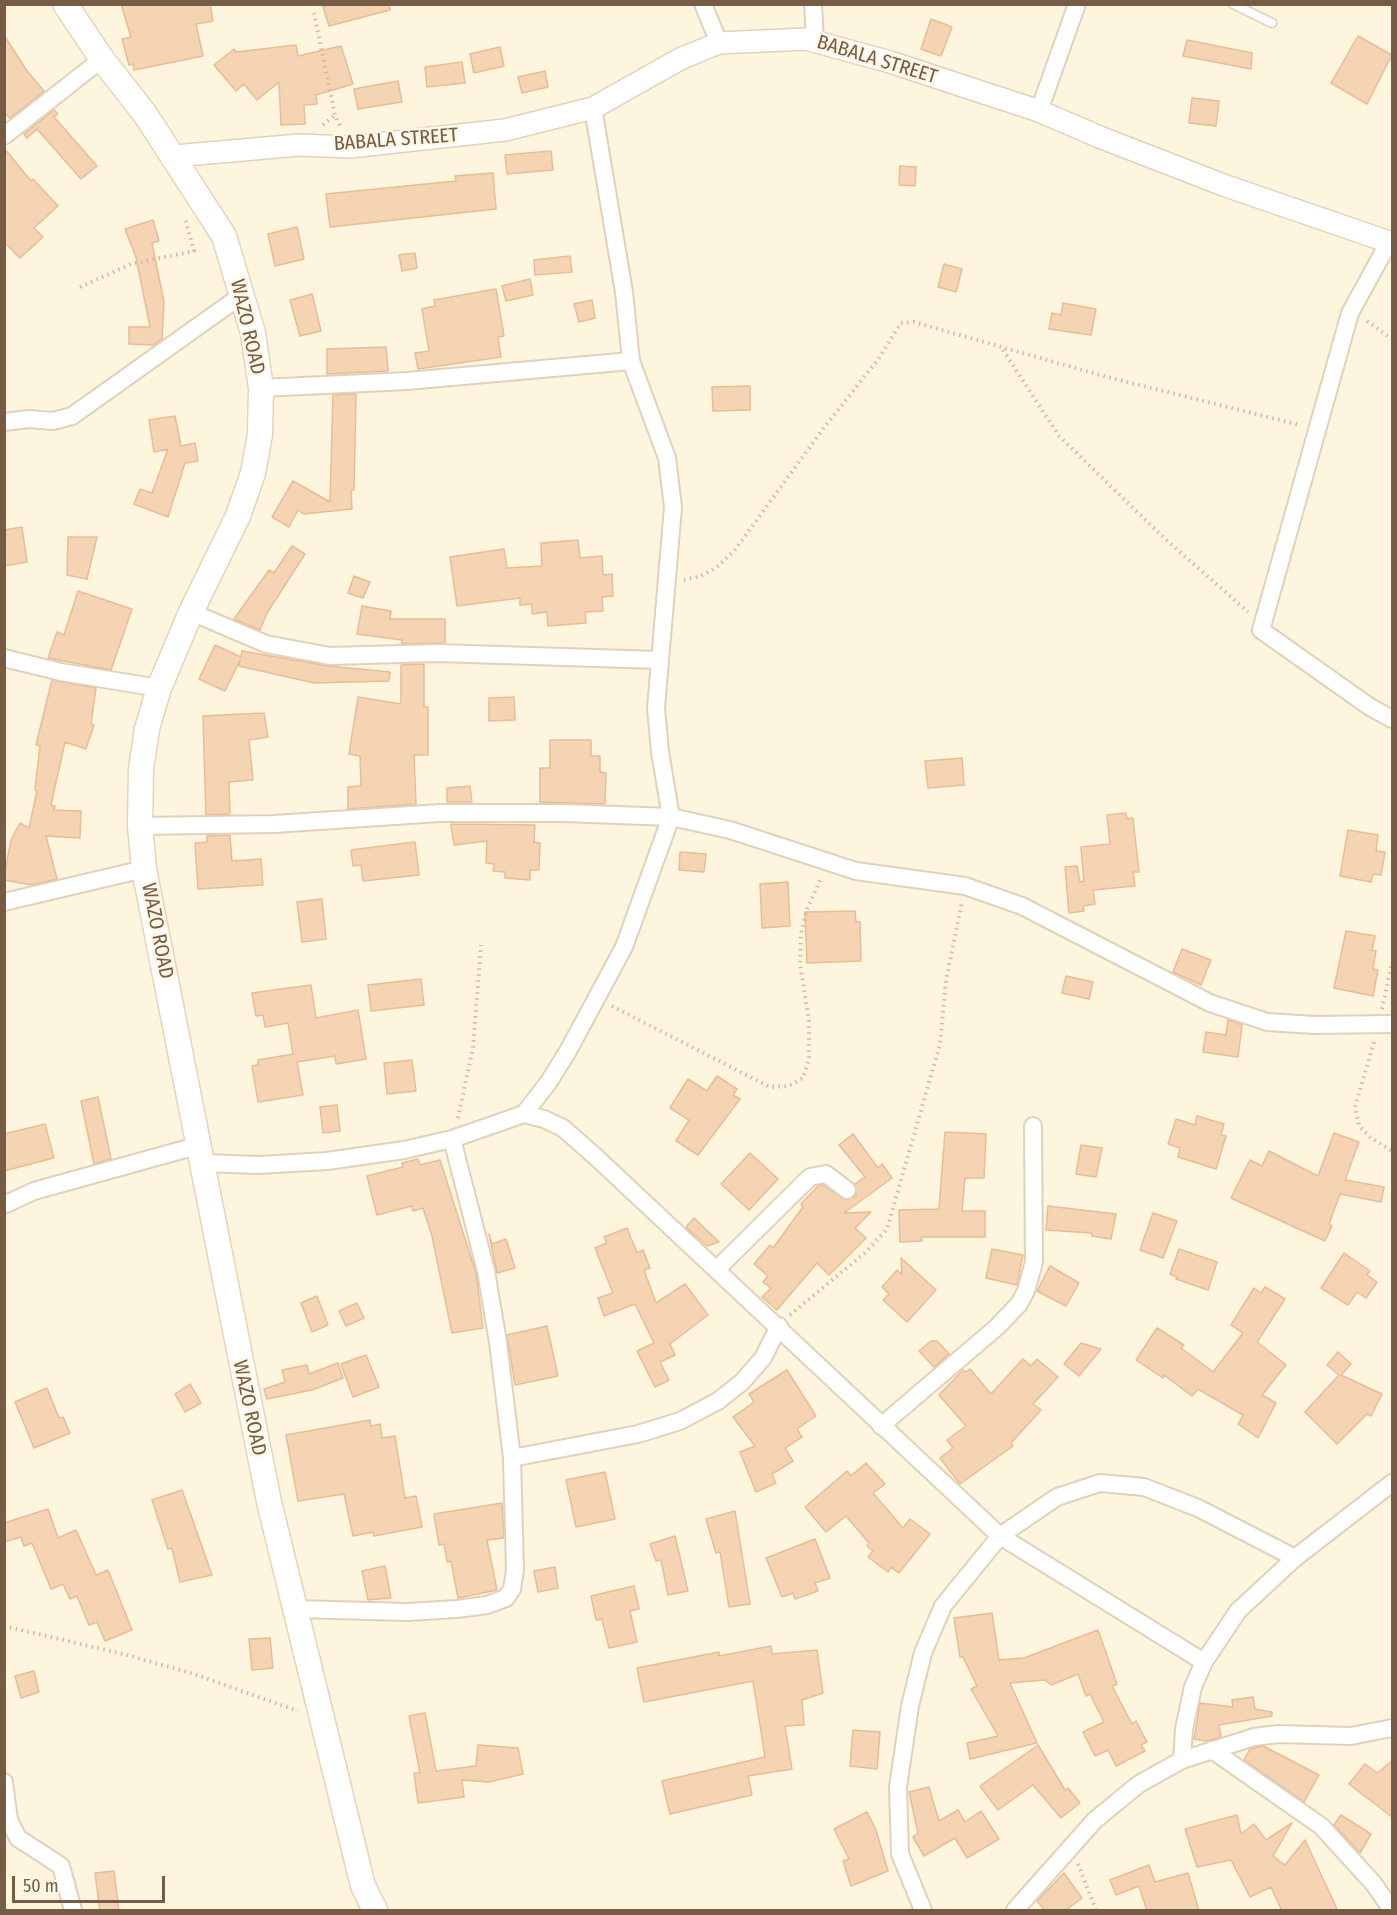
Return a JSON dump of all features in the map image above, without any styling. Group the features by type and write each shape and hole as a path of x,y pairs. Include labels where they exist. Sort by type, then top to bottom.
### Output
{"main road":[{"name":"WAZO ROAD","path":"65,4 102,59 174,156 224,236 253,333 261,388 260,434 253,473 238,516 191,612 159,688 147,729 141,769 140,826 144,869 202,1154 242,1373 295,1609 363,1886 375,1911"}],"street":[{"path":"703,4 719,43"},
{"path":"813,4 815,41"},
{"path":"1039,111 1077,4"},
{"name":"BABALA STREET","path":"174,156 299,145 350,147 505,130 593,108 682,58 719,43 806,39 890,62 1039,111 1226,186 1391,242"},
{"path":"4,136 102,59"},
{"path":"4,1205 34,1191 75,1179 202,1154 259,1165 327,1161 404,1150 452,1139 524,1114 549,1083 598,999 624,947 671,816 660,752 656,708 658,660 673,507 667,458 631,361 624,292 593,108"},
{"path":"1391,242 1350,313 1261,630 1370,707 1392,719"},
{"path":"4,422 29,419 53,422 72,416 242,295"},
{"path":"261,388 408,381 631,361"},
{"path":"191,612 266,644 330,656 438,653 658,660"},
{"path":"4,658 61,672 159,688"},
{"path":"140,826 274,824 440,813 671,816 730,830 828,864 856,871 966,886 1022,906 1210,1003 1258,1019 1314,1025 1386,1023"},
{"path":"4,902 144,869"},
{"path":"524,1114 544,1119 562,1128 779,1326 881,1426 1000,1536 1204,1662"},
{"path":"881,1426 997,1327 1019,1304 1026,1291 1034,1262 1033,1126"},
{"path":"295,1609 408,1612 487,1605 506,1598 512,1589 515,1570 512,1458 498,1342 486,1271 452,1139"},
{"path":"717,1269 810,1176 826,1174 847,1190"},
{"path":"512,1458 638,1434 680,1421 718,1401 742,1382 763,1358 779,1326"},
{"path":"923,1911 900,1854 898,1787 910,1706 923,1653 944,1606 1000,1536 1057,1497 1100,1483 1144,1486 1198,1508 1295,1558"},
{"path":"1182,1760 1184,1729 1193,1687 1204,1662 1238,1611 1295,1558 1392,1483"},
{"path":"1015,1911 1095,1820 1138,1784 1182,1760 1254,1737 1278,1734 1351,1736 1392,1728"},
{"path":"1212,1750 1321,1826 1373,1883 1392,1910"},
{"path":"4,1782 9,1820 18,1838 61,1866 73,1911"}],"lane":[{"path":"1233,4 1272,23"}],"path":[{"path":"314,13 334,115 350,147"},
{"path":"80,287 131,264 194,251 184,214"},
{"path":"1350,313 1377,325 1392,339"},
{"path":"667,584 701,576 717,567 735,550 879,358 901,323 914,322 1003,349 1316,429"},
{"path":"1003,349 1059,436 1163,537 1255,618 1261,630"},
{"path":"598,999 770,1087 789,1086 803,1078 810,1059 809,1031 800,964 801,934 807,909 828,864"},
{"path":"779,1326 866,1252 887,1229 940,1044 946,980 966,886"},
{"path":"452,1139 464,1096 473,1048 481,945"},
{"path":"1392,962 1386,1023 1355,1107 1359,1126 1370,1137 1392,1151"},
{"path":"4,1626 171,1668 322,1719"},
{"path":"1072,1846 1096,1911"}],"building":[{"path":"121,4 210,4 213,21 196,24 203,56 134,70 133,64 129,65 122,39 131,37"},
{"path":"331,4 389,4 390,10 329,26 323,7"},
{"path":"931,19 952,27 941,56 921,49"},
{"path":"4,35 27,71 44,91 10,118 4,113"},
{"path":"1358,36 1392,55 1367,104 1331,83"},
{"path":"1187,40 1252,53 1251,69 1183,56"},
{"path":"296,45 298,56 341,46 353,84 316,95 317,104 304,105 305,124 281,125 279,82 257,100 244,84 236,91 214,65 234,49 236,52"},
{"path":"500,47 504,66 474,73 470,54"},
{"path":"462,62 465,83 427,87 425,67"},
{"path":"545,71 548,87 522,93 518,77"},
{"path":"398,81 402,102 358,109 354,89"},
{"path":"1192,98 1219,101 1216,126 1189,123"},
{"path":"54,110 58,114 54,117 97,166 81,179 37,129 27,138 24,134"},
{"path":"4,148 31,181 33,179 58,206 34,228 43,237 20,258 4,242"},
{"path":"551,151 553,170 507,174 505,155"},
{"path":"900,166 916,167 915,186 899,185"},
{"path":"493,173 496,209 330,227 326,194 456,181 455,176"},
{"path":"153,220 159,241 152,243 164,302 162,339 153,345 129,344 129,327 150,327 136,257 125,229"},
{"path":"297,227 304,259 275,266 268,234"},
{"path":"415,253 417,268 402,271 399,255"},
{"path":"570,256 572,272 535,275 534,260"},
{"path":"944,264 962,269 956,292 938,287"},
{"path":"530,279 533,295 506,301 502,286"},
{"path":"496,289 504,336 498,337 501,357 418,369 415,353 429,351 422,309 435,306 434,300"},
{"path":"312,294 321,331 300,336 290,300"},
{"path":"592,300 595,318 579,322 574,304"},
{"path":"1063,303 1096,309 1091,335 1049,329 1052,313 1061,315"},
{"path":"386,347 388,371 327,374 327,349"},
{"path":"750,386 750,410 713,411 712,387"},
{"path":"356,394 352,509 304,514 298,510 289,527 272,517 293,481 330,502 333,395"},
{"path":"175,416 181,446 195,443 198,461 185,463 168,517 134,504 140,489 152,493 168,449 154,452 149,420"},
{"path":"22,527 27,562 4,566 4,530"},
{"path":"68,537 97,537 87,579 67,575"},
{"path":"578,540 580,558 602,556 603,575 612,574 613,596 602,597 603,611 585,612 586,623 548,626 547,612 532,614 532,604 520,605 520,598 457,606 450,557 504,549 507,568 542,566 541,543"},
{"path":"292,546 305,554 267,613 260,630 234,619 269,570 274,573"},
{"path":"354,576 370,582 363,598 348,593"},
{"path":"78,591 132,609 111,670 48,658 57,632 64,635"},
{"path":"362,606 391,611 390,619 445,619 445,643 402,644 402,640 357,634"},
{"path":"215,645 241,657 242,651 328,666 390,672 389,681 314,683 239,666 240,660 225,691 199,679"},
{"path":"424,664 424,707 428,707 428,755 414,755 416,804 348,809 348,787 361,786 360,756 349,754 358,697 401,704 401,665"},
{"path":"52,680 96,688 91,724 94,725 86,749 65,742 51,805 55,806 54,810 81,811 80,838 46,836 57,879 32,885 4,880 4,876 11,840 20,823 29,828 37,791 35,790 40,746 36,745"},
{"path":"514,697 515,720 489,721 489,698"},
{"path":"264,713 268,737 249,740 253,780 229,782 230,814 206,815 203,716"},
{"path":"550,740 591,740 591,756 600,756 600,772 606,773 605,804 540,802 540,768 550,768"},
{"path":"962,758 964,785 928,788 925,761"},
{"path":"470,786 472,802 447,802 447,788"},
{"path":"1126,813 1127,819 1133,818 1139,872 1133,872 1135,886 1093,890 1095,904 1083,906 1084,911 1069,913 1065,867 1077,866 1080,882 1084,881 1081,847 1110,844 1107,815"},
{"path":"451,824 535,825 534,842 540,843 539,870 530,870 530,880 505,878 505,872 493,871 494,864 486,863 487,841 454,845"},
{"path":"1348,830 1378,835 1376,851 1385,852 1381,875 1373,874 1371,882 1340,876"},
{"path":"230,835 232,861 261,859 263,885 198,889 195,843 207,842 207,836"},
{"path":"415,842 419,875 363,881 361,865 353,866 351,850"},
{"path":"680,852 706,854 704,872 679,870"},
{"path":"788,882 790,926 762,928 760,884"},
{"path":"322,899 326,939 302,942 297,902"},
{"path":"855,911 856,922 860,922 861,961 807,963 805,912"},
{"path":"1346,931 1375,936 1372,950 1376,951 1373,969 1378,970 1373,996 1334,988"},
{"path":"1182,949 1211,960 1201,985 1173,972"},
{"path":"1066,976 1093,982 1089,999 1062,993"},
{"path":"421,979 424,1005 371,1011 368,985"},
{"path":"311,985 316,1018 358,1010 366,1059 336,1064 335,1056 297,1062 303,1095 258,1102 252,1066 258,1065 258,1060 293,1054 288,1023 265,1027 263,1015 256,1016 252,993"},
{"path":"1228,1020 1242,1025 1238,1057 1203,1052 1206,1032 1226,1035"},
{"path":"412,1060 416,1091 387,1094 384,1063"},
{"path":"717,1076 737,1089 733,1095 740,1099 698,1155 676,1141 689,1120 670,1108 688,1079 707,1091"},
{"path":"98,1097 111,1159 94,1164 81,1101"},
{"path":"337,1105 340,1131 323,1133 320,1107"},
{"path":"1197,1116 1224,1124 1221,1135 1226,1136 1216,1169 1178,1157 1180,1148 1168,1144 1176,1119 1195,1125"},
{"path":"45,1124 54,1158 4,1171 4,1134"},
{"path":"945,1132 986,1134 984,1178 965,1178 962,1211 985,1211 985,1237 921,1237 922,1241 900,1242 899,1210 939,1209"},
{"path":"1334,1133 1359,1142 1345,1180 1384,1187 1381,1202 1340,1194 1329,1224 1332,1226 1325,1241 1231,1198 1250,1160 1262,1166 1269,1151 1318,1176"},
{"path":"853,1134 878,1168 882,1164 892,1178 844,1213 871,1212 855,1228 866,1238 829,1275 817,1263 777,1310 762,1297 771,1288 763,1282 768,1276 754,1264 770,1245 773,1248 803,1207 801,1204 818,1186 823,1185 845,1200 856,1196 855,1184 865,1177 839,1145"},
{"path":"1081,1145 1102,1148 1096,1177 1076,1174"},
{"path":"750,1153 778,1179 749,1210 721,1184"},
{"path":"418,1159 420,1165 440,1160 476,1273 483,1328 452,1333 432,1236 423,1208 413,1211 412,1206 377,1215 367,1176 403,1167 402,1163"},
{"path":"1048,1206 1116,1214 1111,1239 1092,1236 1092,1233 1046,1230"},
{"path":"1153,1213 1177,1221 1163,1258 1140,1250"},
{"path":"694,1218 719,1242 707,1246 686,1227"},
{"path":"627,1228 637,1253 643,1250 650,1268 644,1270 656,1303 685,1284 708,1315 670,1344 675,1355 660,1362 669,1380 655,1387 637,1351 654,1343 635,1304 604,1316 598,1298 613,1293 595,1248 607,1243 604,1237"},
{"path":"489,1234 492,1244 506,1239 515,1268 497,1273"},
{"path":"992,1249 1023,1255 1017,1285 986,1278"},
{"path":"1179,1249 1217,1262 1208,1290 1176,1279 1177,1277 1170,1274"},
{"path":"1344,1253 1370,1271 1367,1275 1377,1282 1366,1298 1357,1292 1348,1305 1321,1288"},
{"path":"901,1258 936,1290 907,1322 883,1300 889,1294 882,1287 897,1270 902,1275"},
{"path":"1050,1266 1079,1283 1066,1306 1037,1291"},
{"path":"1265,1287 1285,1299 1257,1342 1286,1365 1262,1395 1276,1403 1258,1438 1238,1424 1243,1415 1198,1389 1192,1396 1164,1375 1163,1378 1136,1360 1157,1328 1184,1345 1181,1348 1213,1372 1243,1333 1231,1325 1254,1288 1261,1293"},
{"path":"317,1296 328,1325 312,1332 301,1303"},
{"path":"357,1303 364,1318 346,1326 339,1311"},
{"path":"547,1326 558,1376 515,1385 507,1335"},
{"path":"931,1341 937,1341 949,1354 934,1367 919,1351"},
{"path":"1081,1343 1101,1349 1079,1376 1064,1364"},
{"path":"1338,1352 1351,1364 1341,1375 1382,1394 1371,1416 1367,1414 1337,1444 1305,1412 1339,1375 1327,1365"},
{"path":"366,1355 379,1387 353,1397 341,1364"},
{"path":"1023,1359 1031,1366 1037,1359 1058,1377 1033,1404 1041,1410 1011,1443 1013,1446 960,1484 940,1458 953,1448 947,1440 966,1426 939,1395 963,1370 966,1372 970,1369 991,1394"},
{"path":"338,1363 343,1378 312,1390 267,1399 264,1389 285,1382 282,1370 307,1365 309,1374"},
{"path":"787,1370 816,1416 797,1429 802,1437 785,1448 793,1461 772,1474 776,1483 756,1492 740,1452 755,1446 733,1417 754,1402 749,1394"},
{"path":"190,1384 201,1403 185,1412 175,1394"},
{"path":"47,1388 59,1418 63,1417 70,1433 34,1448 15,1402"},
{"path":"370,1420 371,1426 380,1424 382,1438 395,1436 405,1498 416,1496 422,1527 374,1536 373,1532 353,1536 344,1494 298,1501 286,1435"},
{"path":"866,1463 885,1484 873,1493 903,1528 910,1519 930,1534 899,1573 891,1567 888,1572 868,1557 873,1551 867,1546 869,1543 846,1516 826,1532 805,1507 847,1471 851,1476"},
{"path":"605,1472 615,1519 576,1527 566,1480"},
{"path":"182,1490 212,1575 180,1582 172,1548 168,1549 152,1500"},
{"path":"502,1503 504,1538 487,1540 497,1590 458,1598 451,1561 447,1562 444,1544 439,1545 434,1514"},
{"path":"48,1509 58,1538 76,1530 96,1575 108,1570 132,1630 105,1641 97,1622 89,1625 77,1596 70,1599 63,1584 51,1589 32,1543 24,1546 21,1537 4,1542 4,1523"},
{"path":"735,1511 750,1604 729,1607 720,1552 716,1553 706,1519"},
{"path":"675,1536 688,1591 668,1595 661,1560 656,1561 650,1544"},
{"path":"815,1539 830,1578 815,1583 818,1591 795,1599 793,1593 782,1597 766,1558"},
{"path":"385,1566 391,1598 368,1600 362,1571"},
{"path":"555,1567 558,1588 538,1592 534,1571"},
{"path":"634,1586 639,1609 630,1611 637,1642 609,1648 602,1619 596,1620 591,1596"},
{"path":"992,1613 999,1660 1024,1658 1098,1630 1117,1684 1112,1686 1132,1724 1136,1721 1147,1742 1141,1745 1145,1751 1116,1766 1108,1750 1095,1756 1083,1732 1104,1722 1090,1694 1086,1696 1078,1674 1051,1685 1045,1680 1010,1683 1037,1743 970,1759 967,1743 998,1736 971,1689 977,1686 963,1657 960,1657 954,1618"},
{"path":"270,1638 273,1668 252,1670 249,1639"},
{"path":"771,1646 772,1654 817,1650 823,1693 802,1700 804,1725 785,1726 792,1769 748,1776 752,1795 670,1814 662,1781 765,1757 753,1681 644,1702 637,1668 719,1652 719,1656"},
{"path":"34,1671 39,1692 21,1698 15,1676"},
{"path":"1253,1697 1255,1709 1272,1712 1272,1716 1219,1725 1221,1737 1207,1741 1194,1739 1200,1703 1233,1707 1232,1700"},
{"path":"425,1713 436,1771 476,1766 478,1745 518,1748 523,1774 489,1782 462,1780 464,1797 418,1803 414,1773 420,1773 409,1716"},
{"path":"853,1730 880,1732 877,1769 850,1766"},
{"path":"1038,1745 1065,1790 1068,1788 1080,1803 1061,1818 1033,1785 998,1810 980,1786"},
{"path":"1263,1746 1319,1775 1304,1802 1244,1760 1250,1749"},
{"path":"1392,1761 1392,1817 1349,1784 1365,1764 1377,1773"},
{"path":"929,1787 939,1821 958,1810 965,1822 981,1811 999,1839 967,1858 955,1838 924,1856 913,1837 918,1833 909,1792"},
{"path":"867,1812 876,1830 888,1871 851,1886 843,1861 849,1859 834,1829"},
{"path":"1237,1815 1241,1834 1254,1824 1266,1840 1292,1823 1273,1856 1285,1865 1305,1840 1338,1911 1282,1911 1271,1887 1250,1897 1231,1860 1197,1867 1185,1829"},
{"path":"1341,1815 1371,1834 1360,1853 1334,1825"},
{"path":"1149,1865 1155,1882 1188,1873 1199,1911 1147,1911 1139,1886 1116,1895 1110,1880"},
{"path":"114,1871 119,1911 100,1911 95,1873"},
{"path":"1064,1873 1082,1898 1065,1911 1045,1911 1037,1901"}]}
